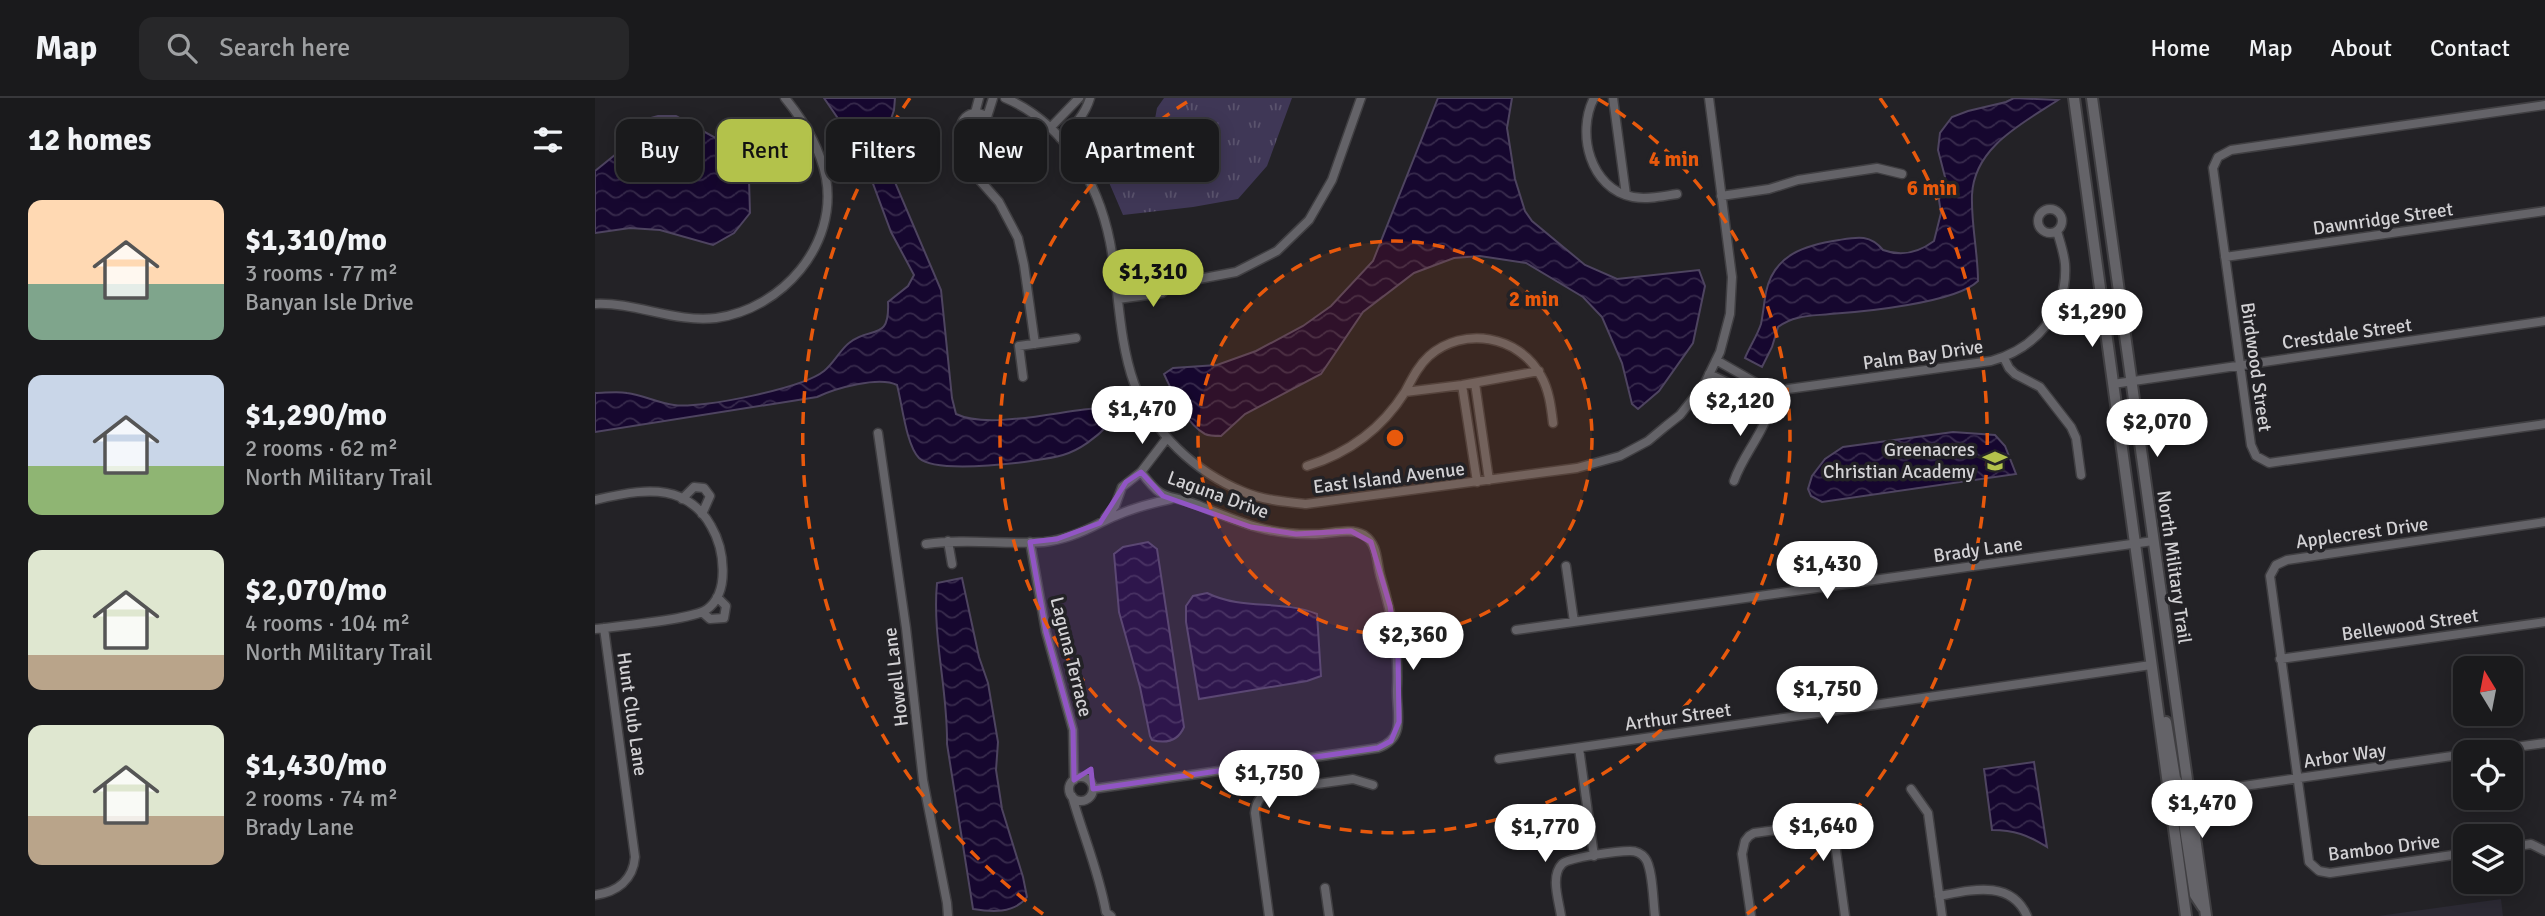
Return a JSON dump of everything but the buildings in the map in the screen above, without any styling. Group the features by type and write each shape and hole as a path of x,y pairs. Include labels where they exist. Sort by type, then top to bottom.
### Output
{"main road":[{"name":"North Military Trail","path":"2074,98 2186,916"},
{"name":"North Military Trail","path":"2092,98 2205,913"},
{"path":"2156,698 2165,709 2175,778 2188,794"},
{"path":"2169,791 2182,808 2195,895 2205,913"},
{"path":"2182,892 2193,916"}],"street":[{"path":"595,304 621,305 689,319 719,317 740,312 767,299 795,277 820,238 827,195 823,166 817,150 804,124 785,98"},
{"path":"975,113 979,98"},
{"path":"965,119 975,113 987,117 993,98"},
{"name":"East Island Avenue","path":"1005,98 1041,119 1071,149 1099,199 1110,242 1127,359 1150,415 1167,438 1186,459 1245,493 1307,504 1577,468 1620,456 1648,440 1680,415 1710,374 1730,314 1732,277 1709,98"},
{"path":"1049,128 1079,98"},
{"path":"1060,138 1087,109 1090,98"},
{"path":"1118,299 1163,293 1172,284 1236,272 1277,251 1309,220 1332,180 1360,98"},
{"path":"1594,98 1586,121 1589,155 1600,174 1610,185 1626,195 1647,198 1677,194"},
{"path":"1613,98 1626,195"},
{"name":"Birdwood Street","path":"2545,105 2231,150 2218,156 2213,168 2252,451 2256,456 2269,463 2545,424"},
{"path":"1721,196 1769,189 1798,180 1877,169 1902,174"},
{"path":"981,182 999,202 1018,238 1035,344"},
{"name":"Dawnridge Street","path":"2225,257 2545,211"},
{"name":"Palm Bay Drive","path":"1775,398 1788,389 1991,362 2004,358 2032,341 2056,311 2065,273 2065,260 2057,231"},
{"path":"1116,287 1161,279 1172,284"},
{"name":"Crestdale Street","path":"2113,384 2545,321"},
{"path":"1023,377 1019,346 1076,338"},
{"path":"1307,466 1325,461 1358,443 1383,422 1430,355 1461,340 1484,338 1506,344 1525,356 1539,371 1549,395 1553,423"},
{"path":"2004,358 2015,374 2040,387 2071,427 2076,438 2081,475"},
{"path":"1716,360 1775,398"},
{"path":"1405,392 1462,386 1539,371"},
{"path":"1710,374 1754,396 1775,398"},
{"path":"1475,383 1489,480"},
{"path":"1462,386 1477,482"},
{"path":"1734,481 1744,458 1768,420 1775,398"},
{"name":"Howell Lane","path":"879,433 907,628 923,780 948,916"},
{"name":"Laguna Drive","path":"1093,789 1378,748 1391,741 1398,728 1398,671 1390,606 1371,542 1365,536 1351,531 1318,534 1273,532 1230,520 1156,492 1141,472 1167,438"},
{"path":"1100,523 1115,506 1126,482 1141,472"},
{"path":"682,499 694,486 704,488 710,496 702,513"},
{"path":"595,500 651,492 665,493 682,499 702,513 711,525 718,544 722,579 717,597 702,612"},
{"path":"926,544 948,541 1030,542 1057,539 1079,533 1154,502 1171,499"},
{"name":"Applecrest Drive","path":"2297,779 2269,582 2272,570 2281,562 2545,522"},
{"path":"948,541 951,564"},
{"name":"Brady Lane","path":"1516,630 2153,541"},
{"name":"Laguna Terrace","path":"1030,542 1046,632 1073,730 1074,780 1070,787 1106,912 1111,916"},
{"path":"1566,566 1574,622"},
{"name":"Hunt Club Lane","path":"595,895 610,892 625,881 632,871 635,857 600,628 702,612 710,620 724,618 726,606 717,597"},
{"name":"Bellewood Street","path":"2280,659 2545,622"},
{"name":"Arthur Street","path":"1499,759 2151,665"},
{"path":"2523,746 2545,743"},
{"path":"1579,748 1594,856"},
{"name":"Arbor Way","path":"2188,794 2453,756"},
{"path":"1072,796 1077,800 1084,800 1091,796 1093,789 1091,782 1085,777 1074,780"},
{"path":"1269,916 1255,813 1255,806 1261,796 1272,790 1353,779 1373,785"},
{"name":"Bamboo Drive","path":"2297,779 2307,856 2313,867 2319,871 2330,873 2453,855"},
{"path":"1912,789 1928,813 1942,916"},
{"path":"1751,916 1742,854 1745,841 1754,834 1820,825 1834,836 1845,916"},
{"path":"2523,845 2531,844 2545,851"},
{"path":"1561,916 1556,880 1561,864 1572,859 1634,851 1648,863 1655,916"},
{"path":"1325,888 1329,916"},
{"path":"1939,896 1986,889 2002,890 2013,897 2027,916"}],"highlighted area":[{"path":"1141,472 1163,496 1251,527 1296,534 1351,531 1371,542 1390,606 1398,657 1399,722 1391,741 1378,748 1093,789 1091,769 1074,780 1073,730 1046,632 1030,542 1057,539 1100,523 1126,482"}],"shaded area":[{"path":"2501,899 2503,916 2378,916"}],"green space":[{"path":"1164,98 1292,98 1267,166 1238,199 1123,215 1109,182 1219,182 1219,119 1155,119 1157,108"}],"water":[{"path":"824,98 895,98 891,119 838,119"},
{"path":"1438,98 1512,98 1507,128 1515,179 1525,211 1532,221 1585,265 1617,279 1699,270 1705,286 1693,343 1659,391 1638,409 1632,404 1622,363 1602,317 1583,297 1526,263 1480,256 1454,258 1414,273 1363,312 1321,374 1245,414 1221,436 1207,435 1198,429 1180,407 1164,374 1173,368 1217,365 1256,351 1303,326 1331,306 1373,261"},
{"path":"2014,98 2058,100 2003,138 1981,163 1972,195 1978,281 1967,289 1930,301 1796,318 1778,327 1762,367 1745,358 1761,324 1770,279 1784,260 1793,254 1815,245 1852,238 1868,239 1883,250 1897,253 1916,251 1934,241 1941,213 1939,200 1945,177 1938,150 1940,133 1952,117"},
{"path":"676,116 681,119 647,119"},
{"path":"703,131 717,139 717,182 749,182 750,213 734,233 713,245 660,230 630,228 595,233 595,171 616,154 616,182 703,182"},
{"path":"872,182 895,182 941,290 956,414 970,418 1006,420 1100,408 1107,412 1108,425 1082,446 1050,458 988,466 946,466 929,463 919,458 911,444 897,385 869,382 817,397 595,432 595,393 623,392 674,405 706,404 775,390 813,378 824,371 849,343 882,328 888,315 888,302 908,286 914,275 891,232"},
{"path":"1953,432 1995,435 2005,446 2016,474 1822,502 1811,496 1808,489 1812,476 1825,459 1843,447"},
{"path":"1148,542 1157,549 1184,727 1179,736 1162,742 1152,740 1150,736 1140,687 1119,612 1114,554 1123,547"},
{"path":"962,578 979,657 988,683 998,742 996,770 1002,809 1027,897 1022,903 1002,911 973,909 947,744 937,623 937,583"},
{"path":"1207,593 1235,602 1289,607 1317,614 1321,676 1307,681 1199,699 1186,622 1186,606 1193,596"},
{"path":"2034,762 2047,847 2021,834 1992,830 1984,769"}],"place":[{"name":"Greenacres Christian Academy","path":"1995,461"}]}
